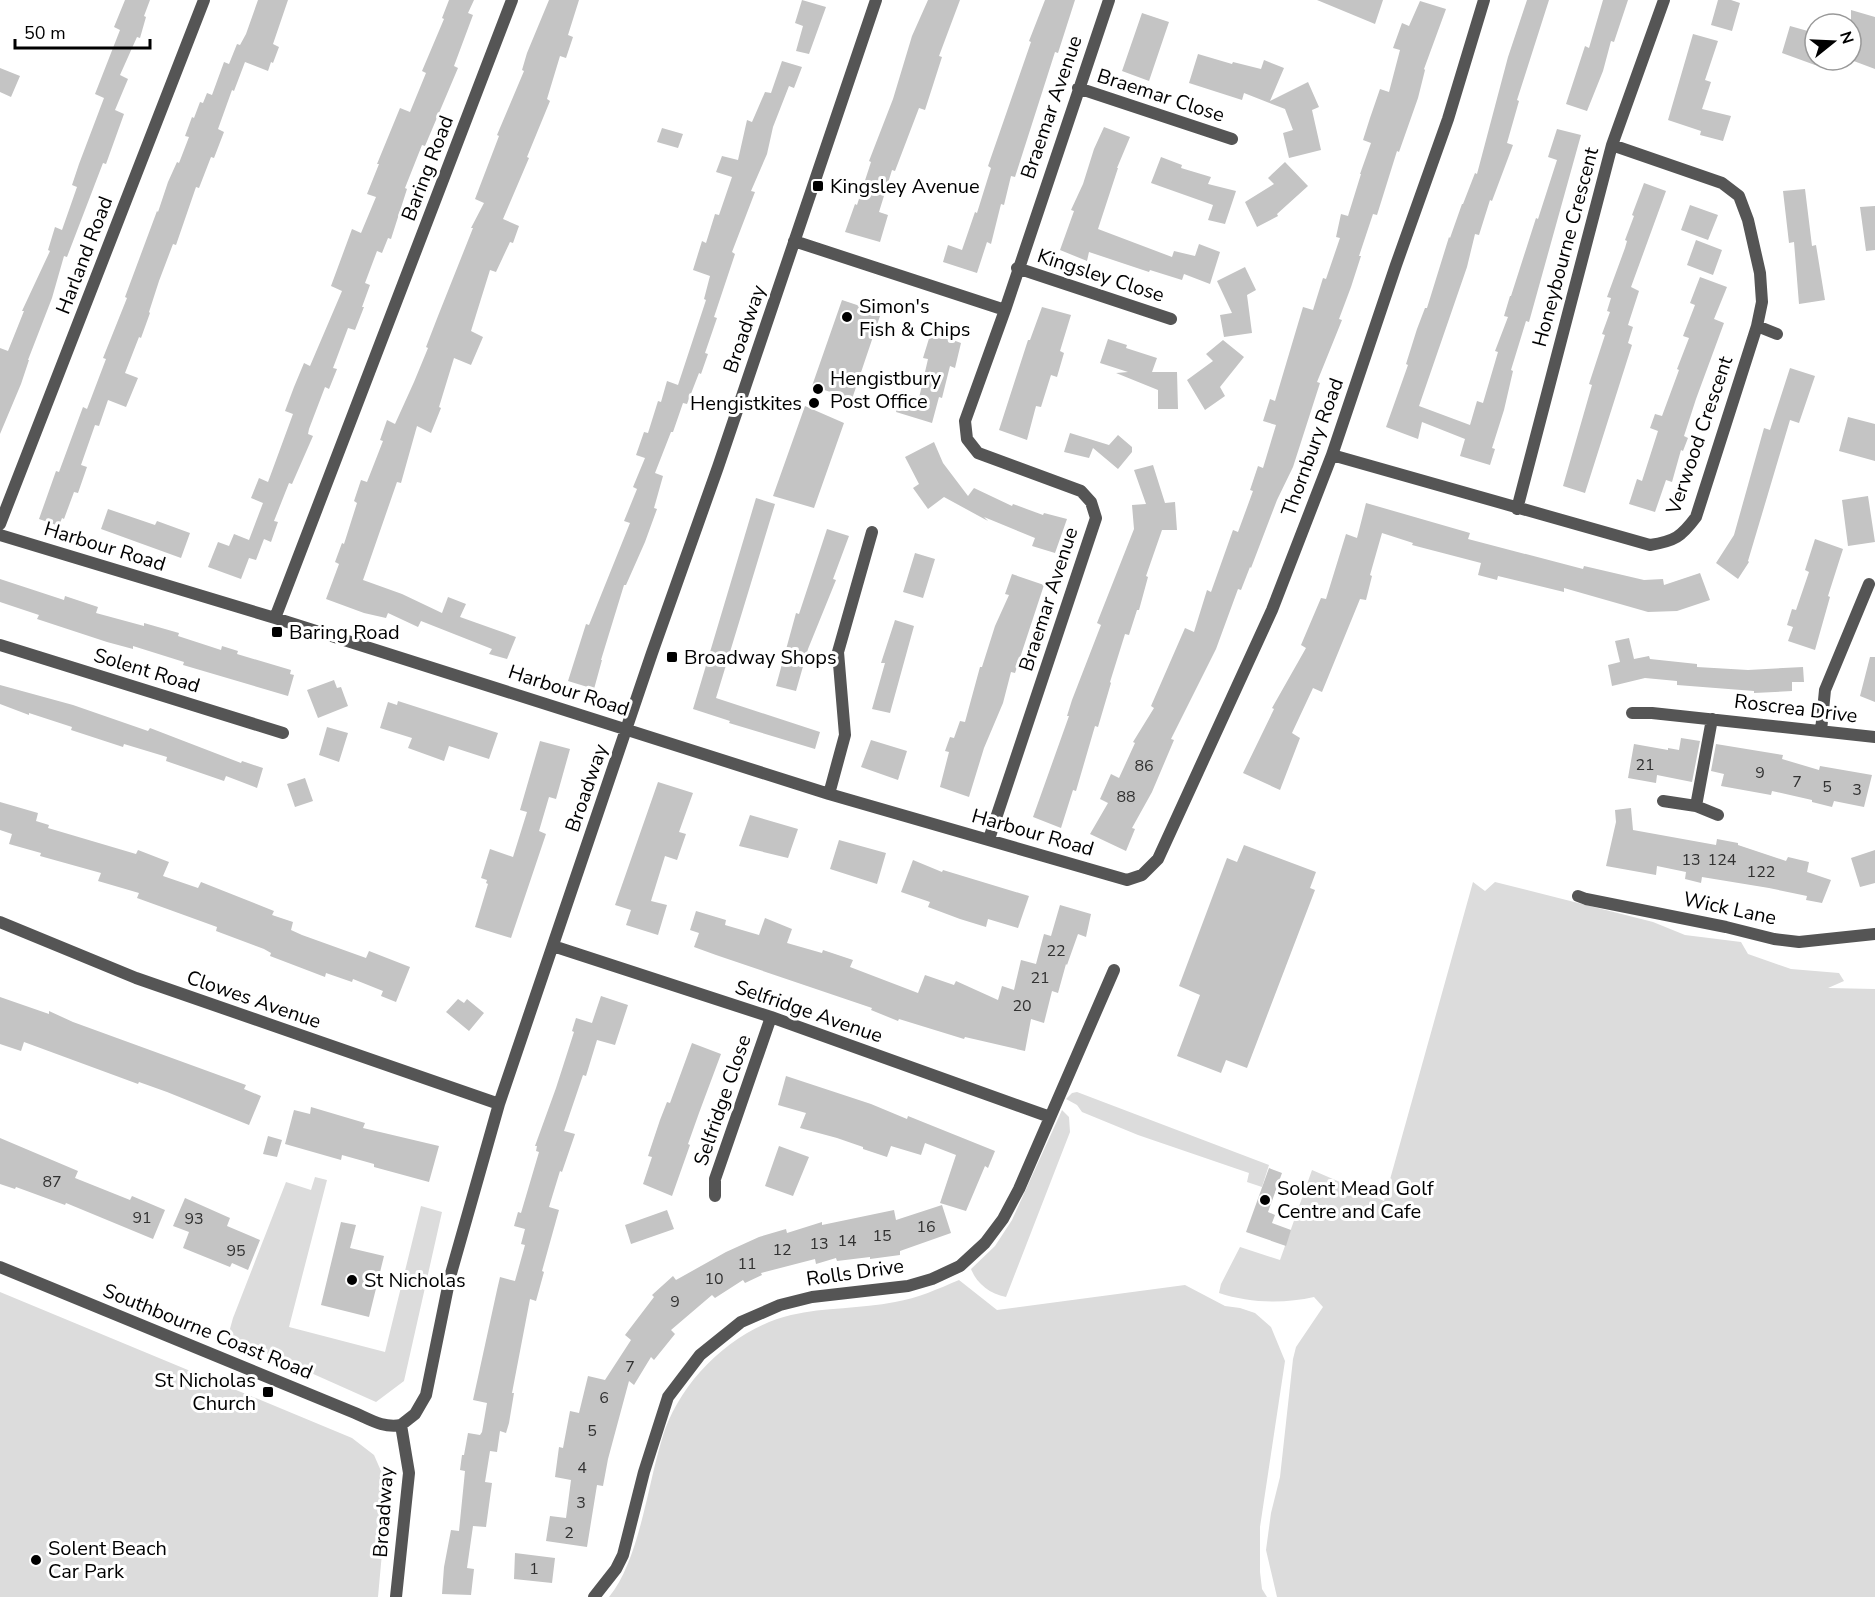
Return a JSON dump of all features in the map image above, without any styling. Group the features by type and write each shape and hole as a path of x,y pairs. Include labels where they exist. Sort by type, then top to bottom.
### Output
{"street":[{"name":"Harland Road","path":"0,524 204,0"},
{"name":"Baring Road","path":"275,618 512,0"},
{"name":"Broadway","path":"396,1597 409,1473 401,1425 415,1414 426,1395 450,1277 499,1104 876,0"},
{"name":"Braemar Avenue","path":"989,839 1096,518 1091,502 1081,491 978,453 967,439 965,421 1005,310 1017,268 1109,0"},
{"name":"Thornbury Road","path":"1127,880 1142,875 1158,859 1272,610 1332,455 1396,265 1449,119 1484,0"},
{"name":"Honeybourne Crescent","path":"1517,508 1612,145 1664,0"},
{"name":"Braemar Close","path":"1078,88 1232,139"},
{"name":"Verwood Crescent","path":"1332,455 1650,545 1667,543 1684,534 1696,517 1757,326 1762,302 1760,273 1748,220 1739,196 1722,183 1612,145"},
{"path":"794,241 1005,310"},
{"name":"Kingsley Close","path":"1017,268 1171,319"},
{"path":"1757,326 1777,334"},
{"path":"829,794 845,735 838,652 872,531"},
{"name":"Harbour Road","path":"0,535 275,618 829,794 1127,880"},
{"path":"1821,731 1825,690 1869,584"},
{"name":"Solent Road","path":"0,645 283,733"},
{"name":"Roscrea Drive","path":"1632,713 1652,712 1875,737"},
{"name":"Roscrea Drive","path":"1696,806 1712,718"},
{"path":"1663,801 1696,806 1718,815"},
{"name":"Wick Lane","path":"1578,896 1774,939 1799,942 1875,934"},
{"name":"Clowes Avenue","path":"0,922 136,978 499,1104"},
{"name":"Selfridge Avenue","path":"553,946 771,1017 1050,1117"},
{"name":"Rolls Drive","path":"594,1597 616,1569 623,1555 644,1472 668,1396 700,1355 741,1322 780,1305 812,1297 908,1286 932,1279 960,1266 985,1243 1003,1219 1114,970"},
{"name":"Selfridge Close","path":"715,1196 715,1179 771,1017"},
{"name":"Southbourne Coast Road","path":"0,1267 377,1423 389,1427 401,1425"}],"shaded area":[{"path":"1473,882 1485,891 1495,882 1653,922 1685,935 1741,942 1748,954 1791,969 1839,973 1844,981 1828,988 1875,989 1875,1597 1277,1597 1266,1550 1271,1513 1280,1477 1293,1359 1296,1347 1323,1307 1314,1297 1291,1301 1242,1299 1219,1293 1221,1284 1240,1247 1280,1260 1312,1170 1384,1201"},
{"path":"1077,1092 1269,1165 1262,1187 1247,1182 1249,1173 1138,1135 1082,1112 1077,1105 1066,1099 1072,1093"},
{"path":"1062,1110 1069,1117 1070,1132 1006,1297 1000,1296 980,1284 971,1269 995,1246 1012,1220"},
{"path":"315,1177 327,1180 289,1327 385,1352 421,1206 442,1212 404,1381 376,1402 228,1336 286,1182 311,1190"},
{"path":"959,1280 997,1310 1185,1285 1225,1306 1255,1313 1271,1327 1285,1361 1260,1527 1260,1572 1262,1589 1267,1597 609,1597 619,1582 635,1543 662,1439 670,1418 681,1397 711,1361 749,1332 791,1315 903,1300 928,1293"},
{"path":"0,1292 352,1438 374,1455 388,1487 378,1597 0,1597"}],"building":[{"path":"125,0 150,0 140,38 137,37 120,75 128,79 115,110 124,114 67,257 64,256 52,298 0,434 0,348 8,351 24,311 22,311 50,251 48,250 55,227 62,230 77,187 72,185 104,98 95,94 120,30 114,27"},
{"path":"258,0 288,0 273,44 279,47 273,63 271,62 268,71 245,62 234,91 232,90 218,129 224,132 199,188 196,187 176,245 173,244 159,281 141,338 139,337 125,373 138,378 126,407 108,400 99,426 95,425 81,465 87,467 78,493 74,492 59,526 39,519 83,407 87,409 106,359 103,358 127,298 125,297 157,211 189,137 185,136 192,117 194,118 200,102 203,103 207,93 212,95 224,62 229,64 237,44 240,45 246,34"},
{"path":"449,0 474,0 468,13 473,15 454,66 458,68 425,146 422,145 405,188 407,189 391,239 388,238 382,253 377,251 365,283 370,285 362,307 364,307 355,330 348,328 333,368 337,369 329,389 325,387 309,429 308,434 313,436 292,484 289,483 274,521 278,522 271,542 264,539 256,560 249,558 241,579 208,567 218,542 229,546 234,534 249,540 263,503 251,498 259,478 268,482 293,414 285,411 294,387 304,363 310,366 342,291 331,286 352,229 361,233 376,197 367,194 379,164 377,164 400,108 410,112 426,73 422,71 444,19 442,18"},
{"path":"549,0 579,0 568,35 573,37 566,58 560,56 547,99 550,101 503,219 519,226 513,243 510,242 496,272 490,270 471,331 483,337 471,365 454,358 439,407 441,408 431,433 417,426 401,483 397,482 363,580 402,594 442,613 448,597 466,604 460,617 516,637 507,659 489,654 492,649 421,621 418,627 388,613 386,618 364,613 326,599 339,564 335,562 342,543 344,544 357,503 354,501 361,480 367,482 383,441 380,440 387,420 395,424 414,382 473,228 471,228 484,203 475,199 499,136 497,135 524,71 522,70 527,53"},
{"path":"802,0 826,7 809,54 796,51 803,26 795,23"},
{"path":"928,0 960,0 939,56 942,57 925,110 919,108 895,171 892,170 879,212 888,215 880,242 845,232 855,204 857,205 871,162 869,161 893,99 912,36"},
{"path":"1045,0 1075,0 1058,53 1055,52 1015,177 1011,176 1004,205 1001,204 991,244 987,242 977,273 943,262 948,245 962,250 975,212 977,213 991,168 988,166 1031,42 1029,41"},
{"path":"1317,0 1383,0 1375,24"},
{"path":"1527,0 1549,0 1517,100 1519,101 1507,143 1513,145 1492,201 1490,200 1479,235 1475,234 1467,267 1419,406 1470,425 1477,401 1483,403 1498,352 1495,351 1508,317 1504,316 1510,296 1557,160 1548,157 1557,129 1581,135 1529,322 1526,321 1511,370 1513,371 1492,448 1495,449 1490,465 1460,456 1465,439 1422,422 1418,439 1386,427 1449,237 1475,173 1477,174 1508,57"},
{"path":"1603,0 1628,0 1587,111 1566,104 1585,46 1589,48"},
{"path":"1718,0 1740,3 1732,31 1711,25"},
{"path":"1420,1 1446,9 1424,69 1418,98 1399,152 1397,151 1377,215 1373,214 1339,319 1342,320 1317,382 1320,383 1293,467 1277,500 1251,568 1241,590 1238,589 1216,649 1171,739 1174,740 1152,792 1132,828 1135,829 1126,851 1090,834 1108,803 1100,799 1111,774 1119,778 1135,743 1133,742 1154,708 1151,706 1185,628 1194,632 1207,590 1211,592 1233,530 1238,532 1253,491 1250,490 1258,466 1263,468 1276,425 1263,421 1270,399 1275,401 1303,307 1313,310 1323,278 1326,279 1340,238 1336,237 1341,214 1348,216 1371,143 1363,140 1370,118 1380,89 1389,92 1400,50 1393,48 1402,23 1409,26"},
{"path":"1142,13 1169,22 1149,81 1122,71"},
{"path":"1863,14 1875,17 1875,69 1863,64"},
{"path":"1790,26 1803,30 1803,61 1782,53"},
{"path":"1693,34 1718,41 1705,80 1711,82 1702,109 1731,116 1723,141 1700,135 1701,131 1668,120"},
{"path":"1198,54 1232,64 1233,62 1261,69 1264,60 1284,68 1270,101 1308,82 1319,107 1312,110 1321,150 1289,158 1283,133 1293,130 1285,109 1244,93 1242,100 1189,83"},
{"path":"782,61 802,67 794,88 789,86 773,127 767,154 751,191 755,192 732,252 735,254 714,317 717,318 705,353 708,354 701,374 699,373 687,404 683,403 655,473 663,476 654,508 657,509 645,542 624,585 594,689 568,681 586,624 589,625 630,523 624,521 637,489 633,487 645,458 636,455 644,432 648,433 667,381 678,385 706,300 704,299 710,276 693,270 702,241 706,243 715,214 719,215 732,177 716,172 722,156 738,160 747,120 752,122 765,92 771,93"},
{"path":"0,68 20,76 11,97 0,92"},
{"path":"1104,127 1130,137 1117,168 1098,229 1172,257 1174,251 1195,256 1199,244 1220,252 1210,284 1184,274 1182,280 1150,270 1149,272 1089,252 1087,261 1060,250 1074,211 1071,210"},
{"path":"662,128 683,134 678,148 657,142"},
{"path":"1161,157 1182,165 1181,168 1211,177 1208,184 1236,191 1225,224 1208,220 1213,205 1151,183"},
{"path":"1285,162 1308,186 1277,214 1278,216 1257,227 1245,202 1274,184 1268,178"},
{"path":"1644,183 1666,191 1631,287 1639,291 1628,325 1633,327 1628,343 1632,345 1585,493 1563,486 1592,385 1589,384 1605,335 1602,334 1610,312 1607,311 1611,298 1607,297 1625,248 1627,241 1625,240 1634,216 1632,215"},
{"path":"1805,189 1812,246 1816,245 1825,300 1799,304 1794,242 1789,243 1783,191"},
{"path":"1690,205 1718,215 1708,240 1681,230"},
{"path":"1875,206 1875,250 1866,251 1860,207"},
{"path":"1696,240 1722,250 1713,275 1687,265"},
{"path":"1245,267 1256,290 1247,295 1252,333 1224,337 1220,315 1232,313 1217,281"},
{"path":"1700,277 1727,287 1714,319 1724,323 1696,399 1684,436 1688,438 1683,451 1681,450 1672,482 1666,480 1655,512 1629,504 1637,479 1642,481 1658,431 1650,428 1655,414 1662,416 1679,370 1677,369 1689,338 1683,336 1695,305 1690,303"},
{"path":"842,300 881,313 852,399 812,386"},
{"path":"1042,307 1071,315 1060,351 1064,353 1057,377 1051,375 1041,407 1036,406 1027,440 999,430 1028,340 1030,340"},
{"path":"931,332 961,343 955,368 950,366 942,398 939,397 932,423 896,412 902,393 919,398 928,359 923,358"},
{"path":"1108,339 1127,345 1126,348 1157,358 1152,372 1177,372 1178,409 1158,409 1158,390 1116,373 1128,372 1100,363"},
{"path":"1223,340 1244,357 1220,387 1225,396 1205,410 1187,380 1213,361 1206,354"},
{"path":"1790,368 1815,376 1799,423 1790,420 1749,562 1738,579 1716,563 1734,535 1764,428 1770,430"},
{"path":"805,406 844,423 814,508 773,496"},
{"path":"1848,417 1875,424 1875,461 1839,451"},
{"path":"1070,433 1109,445 1118,435 1132,447 1132,452 1118,469 1093,448 1089,458 1064,452"},
{"path":"934,442 943,463 968,496 974,488 1012,506 1013,504 1043,515 1044,513 1067,519 1055,553 1032,546 1035,538 984,517 988,521 944,497 928,509 913,488 919,484 905,457"},
{"path":"1153,465 1165,503 1175,502 1177,530 1162,530 1146,576 1148,577 1139,610 1137,610 1129,635 1125,634 1098,727 1095,726 1076,791 1073,790 1061,828 1033,817 1069,716 1067,716 1072,700 1101,625 1097,623 1134,529 1132,505 1146,504 1134,470"},
{"path":"1868,496 1875,542 1848,546 1842,500"},
{"path":"756,498 775,504 716,698 820,732 815,749 729,723 730,721 693,709"},
{"path":"1366,503 1470,533 1468,539 1583,569 1584,566 1644,580 1663,579 1664,585 1700,573 1710,600 1677,611 1648,612 1564,588 1564,592 1498,576 1497,580 1478,575 1481,563 1412,545 1413,543 1382,533 1370,575 1372,576 1366,600 1360,599 1322,692 1313,688 1292,733 1300,738 1280,790 1243,773 1274,709 1272,708 1306,648 1301,645 1321,598 1326,599 1346,534 1357,538"},
{"path":"108,509 155,525 157,521 190,533 181,558 101,529"},
{"path":"827,529 849,536 833,579 836,580 808,649 796,691 776,686 796,613 799,614"},
{"path":"1815,539 1843,549 1828,596 1830,597 1815,650 1788,641 1793,627 1787,625 1792,609 1796,610 1809,572 1805,570"},
{"path":"915,553 935,559 923,598 903,592"},
{"path":"1012,574 1044,585 1015,673 1011,672 1003,703 984,748 969,797 940,787 949,752 945,751 950,737 954,738 960,721 965,722 980,667 982,667 995,626 1009,595 1005,594"},
{"path":"0,579 64,600 65,596 98,607 96,613 179,633 178,636 221,650 222,646 238,651 237,654 291,670 290,674 294,675 288,696 183,665 184,662 133,646 133,649 107,642 37,619 39,615 0,602"},
{"path":"895,620 914,626 890,713 872,709 885,663 881,663"},
{"path":"1629,638 1634,659 1649,656 1650,659 1697,664 1697,667 1748,670 1803,667 1804,682 1792,682 1792,691 1754,693 1754,691 1677,685 1677,681 1645,678 1612,686 1608,665 1620,662 1615,641"},
{"path":"1870,657 1875,657 1875,702 1860,696"},
{"path":"334,680 337,688 341,687 348,706 318,718 307,690"},
{"path":"0,685 73,705 148,731 150,728 241,763 242,761 263,768 257,788 226,776 224,781 166,761 167,757 124,744 123,747 71,730 72,727 0,704"},
{"path":"398,701 498,733 489,759 449,746 444,761 408,748 412,738 380,728 388,702 397,705"},
{"path":"327,727 348,733 339,762 319,755"},
{"path":"1681,738 1700,741 1692,782 1657,775 1656,783 1628,778 1634,744 1679,750"},
{"path":"871,740 907,751 898,780 861,767"},
{"path":"540,741 570,749 556,799 549,797 539,831 546,834 511,938 475,927 488,884 487,880 481,878 490,849 513,857 527,812 520,810"},
{"path":"1716,744 1783,755 1782,759 1819,770 1820,766 1872,775 1864,807 1834,801 1832,807 1772,791 1771,795 1721,786 1724,774 1711,771"},
{"path":"305,778 313,801 295,807 287,784"},
{"path":"658,782 693,793 679,832 686,834 677,860 665,856 651,901 667,905 658,935 626,925 631,910 615,905"},
{"path":"0,802 38,813 36,821 49,825 48,828 136,854 138,850 169,862 163,876 198,888 201,882 274,911 272,915 293,922 291,930 302,935 366,958 369,951 410,967 396,1002 381,996 383,991 353,979 352,982 326,973 325,977 270,956 271,953 264,949 216,931 217,927 137,898 139,893 98,881 101,873 40,856 41,853 9,844 12,834 0,830"},
{"path":"1631,808 1633,830 1716,845 1717,839 1738,843 1738,845 1786,861 1788,857 1809,862 1807,872 1831,880 1822,903 1806,900 1807,896 1769,888 1702,877 1701,883 1685,879 1686,872 1657,866 1656,875 1606,866 1616,822 1615,810"},
{"path":"750,815 798,829 788,858 739,846"},
{"path":"839,840 886,853 877,884 830,869"},
{"path":"1244,845 1316,872 1310,888 1315,890 1247,1068 1226,1060 1221,1073 1177,1056 1200,995 1179,986 1227,858 1237,862"},
{"path":"1875,850 1875,883 1860,887 1851,858"},
{"path":"913,860 942,872 943,870 1029,896 1018,928 988,919 986,927 960,919 928,907 930,902 901,892"},
{"path":"1060,905 1091,914 1086,937 1078,934 1058,993 1052,991 1044,1023 1031,1019 1025,1051 965,1037 964,1039 899,1019 898,1021 871,1010 872,1008 694,947 699,933 690,930 696,911 726,920 725,925 759,935 765,918 792,929 787,943 822,953 823,950 853,960 850,967 918,993 925,975 954,985 956,981 998,1000 1002,986 1014,990 1021,960 1036,964 1044,934 1051,936"},
{"path":"601,996 628,1005 615,1045 597,1040 586,1076 583,1075 564,1131 575,1134 549,1207 559,1210 536,1301 530,1299 512,1393 514,1393 509,1423 506,1433 500,1431 497,1452 490,1451 485,1482 492,1483 486,1527 473,1526 467,1568 474,1569 471,1595 442,1594 451,1530 459,1531 465,1471 460,1470 462,1455 464,1455 468,1433 480,1435 482,1432 487,1403 473,1400 500,1277 515,1281 525,1245 521,1244 525,1229 514,1226 518,1212 521,1213 539,1152 536,1151 537,1146 535,1146 574,1032 572,1031 576,1018 592,1023"},
{"path":"0,997 49,1014 49,1011 73,1022 246,1085 244,1089 261,1096 249,1125 167,1092 139,1082 138,1084 24,1042 21,1051 0,1044"},
{"path":"458,999 464,1003 467,999 484,1013 469,1031 446,1012"},
{"path":"692,1043 721,1054 688,1144 690,1145 672,1196 643,1184 652,1157 648,1156 660,1120 667,1102 670,1103"},
{"path":"786,1076 871,1104 907,1119 908,1116 995,1151 988,1168 985,1166 966,1211 940,1203 956,1155 925,1143 921,1155 891,1146 887,1157 837,1138 800,1128 806,1113 778,1105"},
{"path":"311,1107 365,1123 363,1128 439,1146 429,1182 374,1167 374,1164 342,1155 341,1160 285,1144 294,1110 310,1114"},
{"path":"268,1136 282,1140 277,1157 263,1154"},
{"path":"0,1138 78,1171 75,1178 130,1200 132,1196 165,1210 153,1239 66,1203 65,1205 16,1187 15,1189 0,1184"},
{"path":"779,1146 809,1157 793,1196 765,1186"},
{"name":"Solent Mead Golf Centre and Cafe","path":"1269,1168 1282,1173 1268,1212 1275,1215 1272,1223 1291,1230 1286,1246 1246,1232"},
{"path":"185,1198 230,1218 227,1226 260,1240 248,1270 232,1263 230,1267 183,1248 189,1232 173,1226"},
{"path":"942,1205 951,1233 900,1251 900,1255 837,1261 836,1258 816,1264 815,1259 761,1273 762,1275 745,1283 743,1280 715,1298 712,1295 671,1330 675,1334 654,1360 651,1357 634,1385 629,1381 603,1486 597,1485 587,1547 546,1541 550,1516 566,1518 571,1480 555,1477 559,1447 563,1448 570,1411 579,1413 588,1376 605,1380 631,1340 625,1335 654,1297 652,1295 673,1276 676,1280 726,1252 759,1237 786,1229 787,1233 822,1222 822,1225 894,1210 896,1220"},
{"path":"667,1210 674,1229 631,1244 625,1225"},
{"name":"St Nicholas","path":"341,1222 356,1225 350,1248 384,1256 369,1317 321,1305"},
{"path":"515,1553 555,1558 552,1583 514,1579"}],"place":[{"name":"Kingsley Avenue","path":"818,186"},
{"name":"Simon's Fish & Chips","path":"847,317"},
{"name":"Hengistbury Post Office","path":"818,389"},
{"name":"Hengistkites","path":"814,403"},
{"name":"Baring Road","path":"277,632"},
{"name":"Broadway Shops","path":"672,657"},
{"name":"Solent Mead Golf Centre and Cafe","path":"1265,1200"},
{"name":"St Nicholas","path":"352,1280"},
{"name":"St Nicholas Church","path":"268,1392"},
{"name":"Solent Beach Car Park","path":"36,1560"}]}
